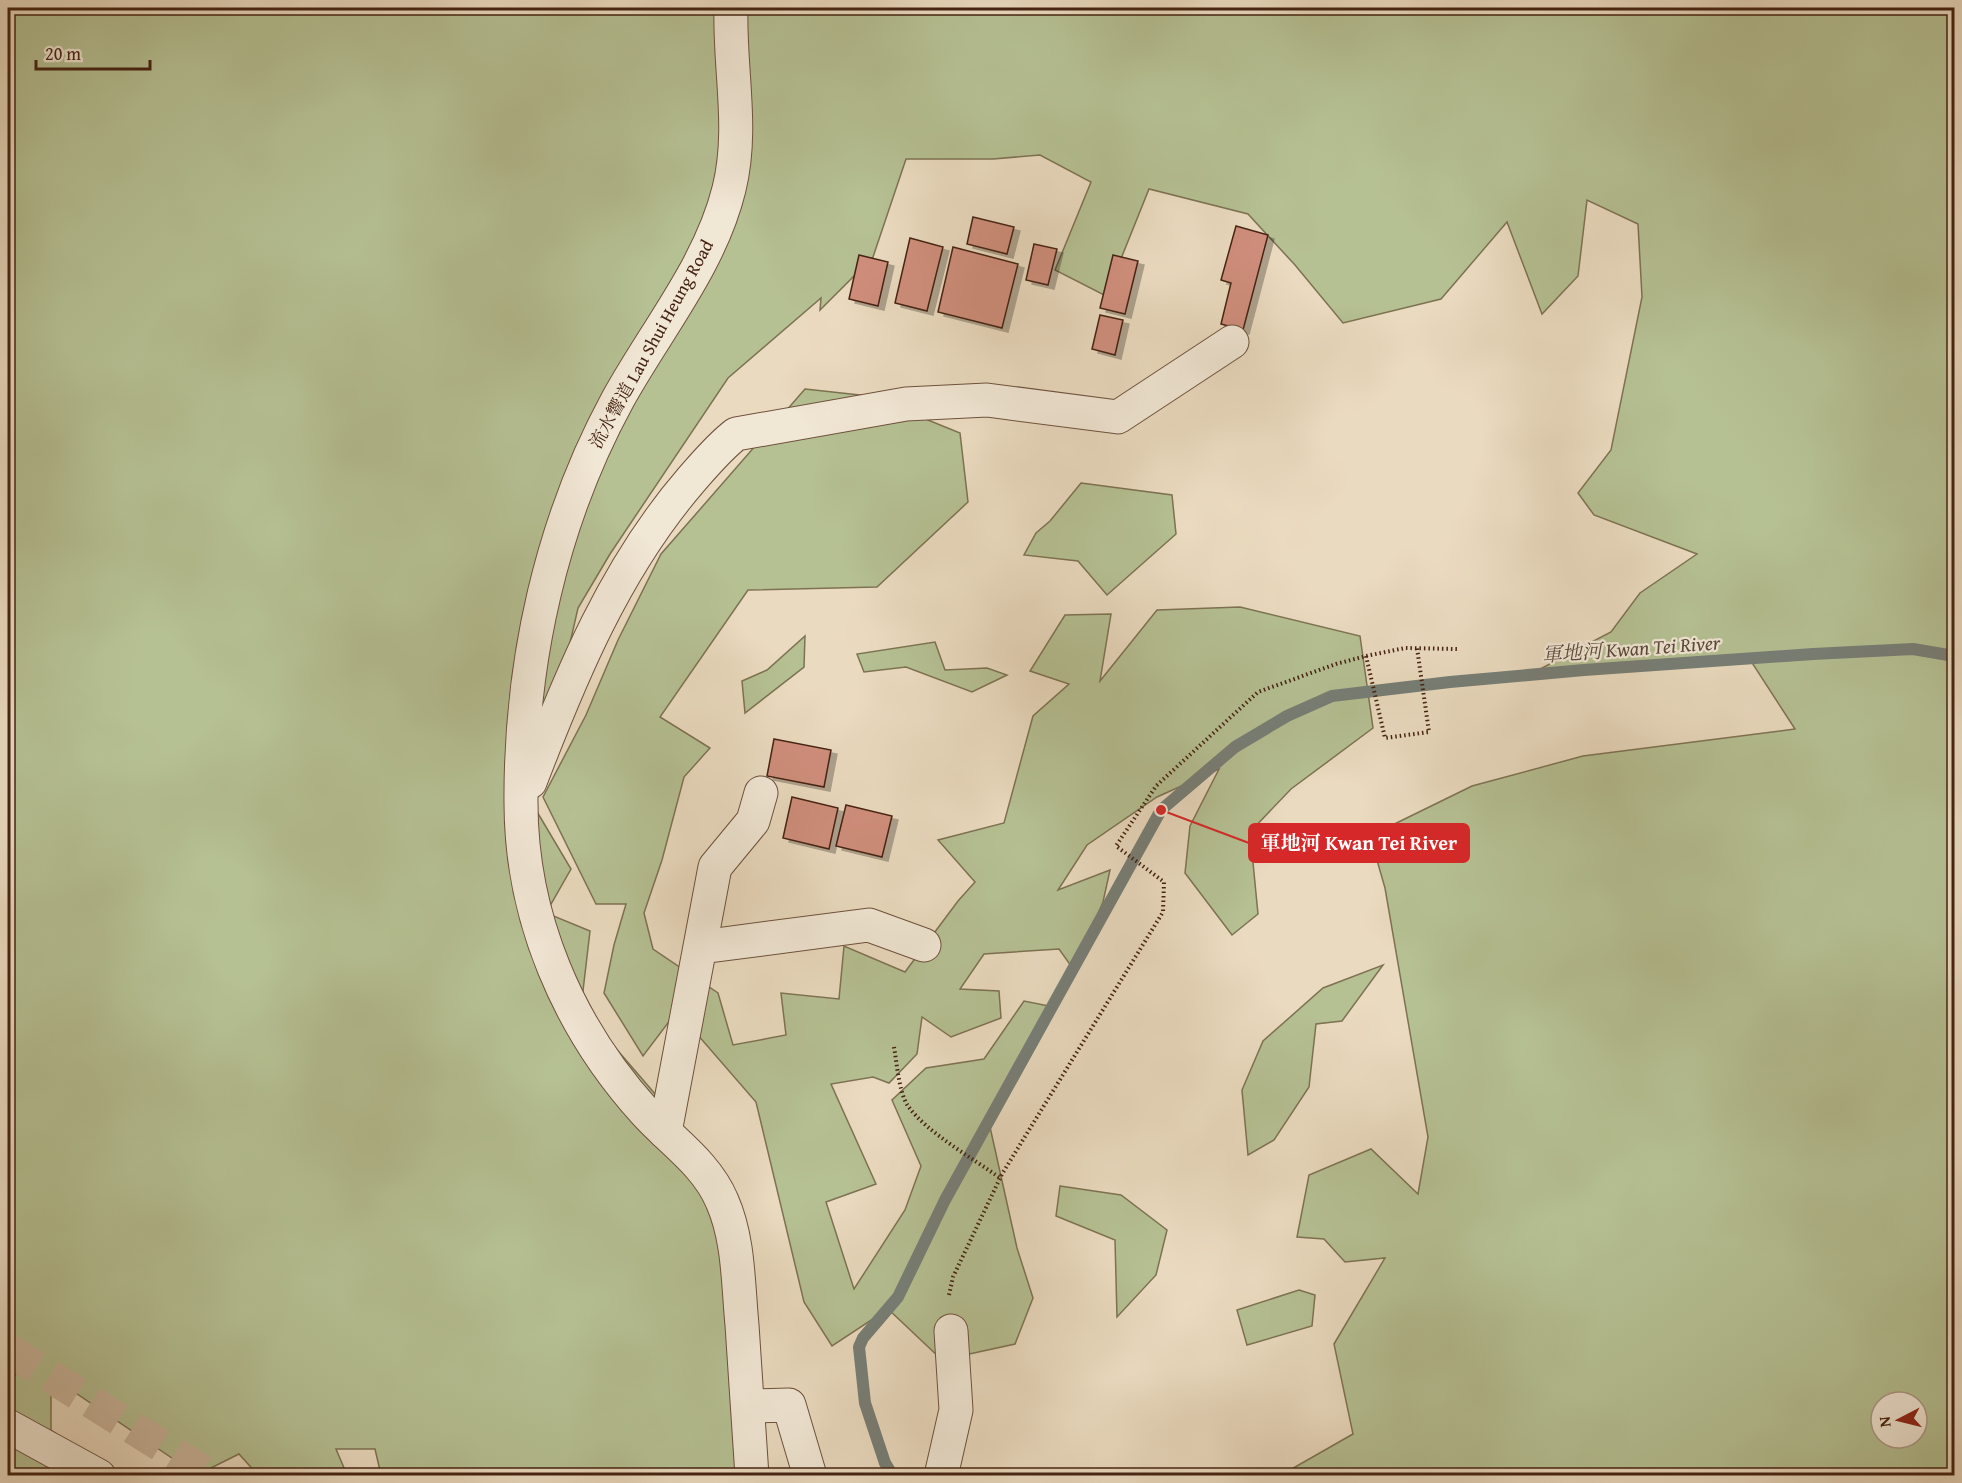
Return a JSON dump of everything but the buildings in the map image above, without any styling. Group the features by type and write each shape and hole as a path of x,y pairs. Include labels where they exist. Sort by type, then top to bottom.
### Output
{"street":[{"name":"流水響道 Lau Shui Heung Road","path":"731,8 736,140 730,185 718,223 700,261 617,401 592,450 575,492 548,581 534,641 525,699 520,805 529,890 549,958 563,991 579,1022 611,1072 645,1112 707,1174 722,1200 737,1269 752,1476"},
{"path":"520,805 568,684 626,572 645,541 682,491 736,434 906,404 987,400 1118,417 1232,342"},
{"path":"666,1132 715,867 753,821 761,793"},
{"path":"701,946 869,925 924,945"},
{"path":"941,1476 956,1410 949,1315"},
{"path":"748,1406 789,1405 810,1476"},
{"path":"8,1426 99,1476"}],"path":[{"path":"949,1315 953,1277 1000,1178 1163,912 1164,882 1116,846 1156,786 1258,692 1336,664 1366,656 1405,648 1457,649"},
{"path":"1366,656 1385,738 1429,732 1417,648"},
{"path":"894,1047 907,1105 920,1120 939,1135 1000,1178"}],"green space":[{"path":"8,8 1954,8 1954,1475 1281,1475 1353,1434 1334,1344 1385,1258 1345,1262 1324,1239 1297,1237 1309,1175 1371,1149 1418,1194 1428,1137 1385,888 1370,836 1472,786 1583,756 1795,729 1749,658 1525,677 1611,632 1640,593 1697,554 1594,515 1578,493 1611,450 1642,297 1638,224 1587,200 1578,276 1542,314 1507,222 1441,299 1343,323 1295,265 1248,214 1149,189 1106,296 1055,270 1091,182 1040,155 993,159 906,159 873,257 820,310 821,298 728,378 610,554 578,608 533,805 571,869 546,913 590,931 581,1008 681,1124 731,1228 741,1475 381,1475 375,1449 336,1449 347,1475 258,1475 239,1454 197,1475 51,1379 51,1430 74,1447 66,1475 8,1475 8,1381 27,1365 8,1354"},
{"path":"805,389 869,396 960,433 968,502 877,587 748,590 660,717 710,748 684,777 662,860 644,913 653,949 718,993 733,1045 786,1035 781,993 839,999 844,946 905,972 975,882 938,840 1004,823 1033,716 1069,684 1030,671 1065,615 1111,614 1100,681 1157,610 1240,607 1360,636 1373,728 1291,789 1250,832 1258,914 1232,935 1185,873 1190,826 1219,769 1157,797 1087,845 1058,890 1110,870 1103,902 1074,970 1059,949 984,954 960,989 999,991 1001,1018 951,1037 922,1017 917,1054 889,1083 873,1077 831,1084 876,1184 826,1202 854,1289 905,1210 921,1166 892,1100 926,1068 984,1059 1024,1001 1054,1007 1022,1057 988,1118 1017,1248 1033,1298 1015,1344 942,1360 888,1309 832,1346 804,1302 756,1102 677,1011 643,1056 604,993 614,945 626,904 596,904 543,797 586,715 618,640 661,554"},
{"path":"1081,483 1172,495 1176,534 1107,595 1078,561 1024,555 1036,533 1050,521"},
{"path":"805,636 804,667 745,713 742,681 767,670"},
{"path":"935,642 945,670 987,668 1007,675 972,692 906,667 864,672 857,654"},
{"path":"1383,965 1342,1021 1316,1024 1309,1087 1274,1140 1248,1155 1242,1090 1263,1041 1323,988"},
{"path":"1060,1186 1121,1195 1167,1230 1156,1275 1117,1317 1115,1240 1056,1216"},
{"path":"1299,1290 1315,1295 1312,1326 1247,1345 1237,1310"}],"waterway":[{"name":"軍地河 Kwan Tei River","path":"893,1476 885,1463 865,1403 859,1347 863,1338 898,1297 945,1200 1161,810 1235,747 1287,716 1332,696 1450,682 1584,670 1813,654 1913,649 1954,656"}],"tunnel":[{"path":"8,1350 210,1476"}],"place":[{"name":"軍地河 Kwan Tei River","path":"1161,810"}]}
